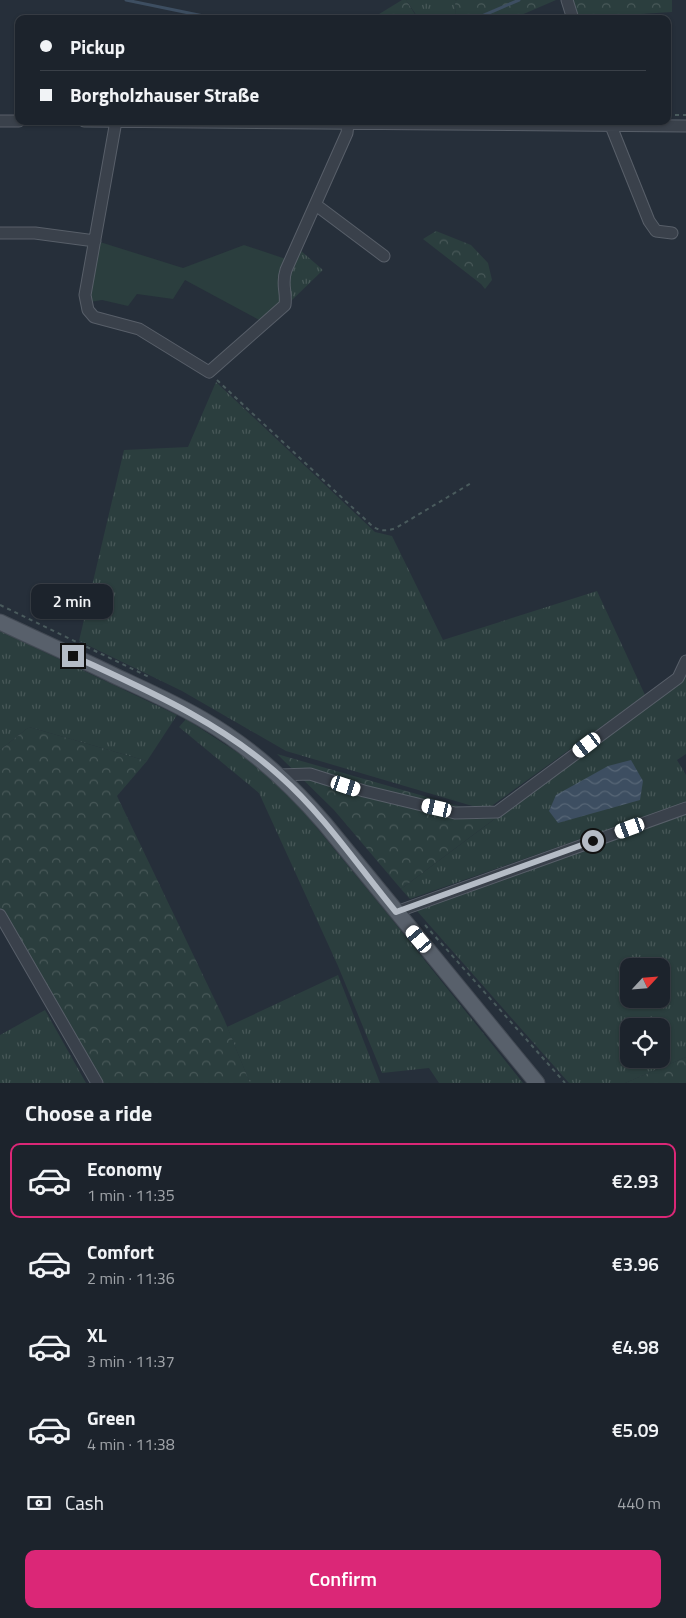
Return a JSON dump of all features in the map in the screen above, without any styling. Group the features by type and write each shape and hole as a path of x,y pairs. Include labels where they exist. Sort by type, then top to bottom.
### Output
{"main road":[{"path":"0,622 203,719 244,746 280,775 326,824 537,1083"}],"street":[{"path":"567,0 572,15"},
{"path":"0,121 15,121"},
{"path":"115,125 85,295 88,310 94,317 139,329 209,372 285,305 286,298 283,280 347,133 348,125"},
{"path":"611,125 648,221 656,230 672,233"},
{"path":"661,125 686,126"},
{"path":"316,205 384,256"},
{"path":"0,233 35,233 95,241"},
{"path":"280,775 310,774 364,791 455,813 497,812 678,678 686,661"},
{"path":"396,912 686,808"},
{"path":"0,915 96,1083"}],"path":[{"path":"209,372 370,524 380,530 396,528 473,482"}],"green space":[{"path":"402,0 406,0 415,15 378,15"},
{"path":"406,0 457,0 455,1 456,15 416,15"},
{"path":"556,0 521,15 456,15 455,1"},
{"path":"570,0 672,0 672,12 624,15 576,15"},
{"path":"436,231 471,245 488,263 492,280 485,289 423,239"},
{"path":"100,242 183,268 244,245 289,260 280,305 261,321 185,280 173,299 137,294 128,306 102,300 90,302"},
{"path":"300,250 323,270 291,301 288,280"},
{"path":"216,382 375,532 392,536 443,640 597,591 645,695 486,810 286,751 182,691 79,641 124,450 188,447"},
{"path":"0,631 177,715 147,761 29,727 0,750"},
{"path":"686,676 686,754 677,760 686,775 686,802 410,899 401,889"},
{"path":"186,719 246,758 289,794 523,1083 439,1083 429,1068 382,1073 338,966 259,793 179,727"},
{"path":"29,727 147,761 117,796 224,1019 250,1083 102,1083 0,908 0,750"},
{"path":"277,754 497,817 401,889 334,810"},
{"path":"686,814 686,1057 670,1064 670,1018 620,1018 620,1068 660,1068 625,1083 569,1083 417,911"},
{"path":"338,975 380,1083 250,1083 227,1027"},
{"path":"45,1010 86,1083 0,1083 0,1035"},
{"path":"686,1057 686,1083 625,1083 660,1068 670,1068 670,1064"}],"water":[{"path":"631,760 643,781 640,800 558,823 549,811 556,795 608,766"}],"waterway":[{"path":"126,0 199,15"},
{"path":"484,15 519,0"}],"route":[{"path":"73,656 203,719 244,746 280,775 303,798 396,912 593,841"}]}
